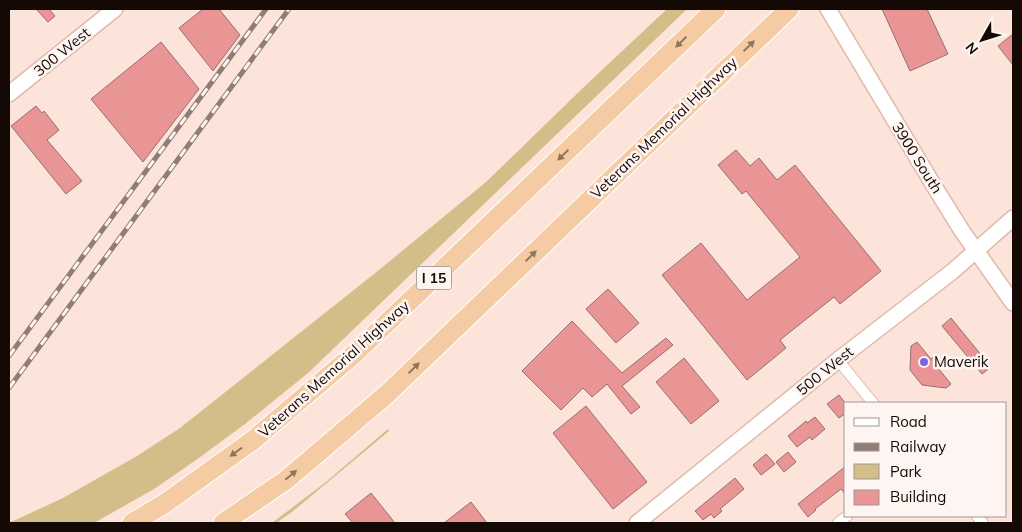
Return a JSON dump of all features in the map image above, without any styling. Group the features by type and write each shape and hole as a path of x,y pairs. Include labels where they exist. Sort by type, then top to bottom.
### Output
{"highway":[{"name":"Veterans Memorial Highway","path":"132,523 164,504 252,441 353,355 716,9"},
{"name":"Veterans Memorial Highway","path":"223,523 286,480 388,394 789,9"}],"main road":[{"name":"300 West","path":"9,94 115,9"},
{"name":"3900 South","path":"828,9 910,147 976,250 1013,303"},
{"name":"500 West","path":"637,523 838,360 953,271 1013,218"}],"street":[{"path":"838,360 872,402"}],"green space":[{"path":"667,9 687,9 308,373 245,424 154,489 94,523 9,523 63,498 137,456 180,428 379,270 486,182"},
{"path":"388,429 389,431 292,512 276,523 272,523 326,482"}],"building":[{"path":"36,9 49,9 55,16 48,22"},
{"path":"203,9 219,9 240,35 213,71 179,28"},
{"path":"882,9 927,9 948,54 910,71"},
{"path":"1013,34 1013,65 998,46"},
{"path":"161,42 199,89 143,162 91,99"},
{"path":"36,106 42,113 44,111 59,130 47,140 82,181 66,194 11,126"},
{"path":"736,150 750,166 759,158 777,180 795,165 881,271 840,304 834,297 780,340 786,348 747,380 662,275 701,243 747,300 800,257 746,191 742,194 718,165"},
{"path":"608,289 639,323 616,343 586,309"},
{"name":"Maverik","path":"951,318 991,367 982,374 942,326"},
{"path":"572,321 622,373 666,338 673,345 622,386 640,407 631,414 607,384 592,397 583,388 561,410 522,371"},
{"name":"Maverik","path":"917,342 931,359 933,357 941,366 938,368 951,384 946,388 922,385 910,370 911,346"},
{"path":"684,358 719,401 691,424 656,382"},
{"path":"839,395 844,402 844,414 839,418 827,404"},
{"path":"586,406 647,482 613,509 553,433"},
{"path":"815,417 825,429 812,440 810,437 797,447 788,436 806,421 807,423"},
{"path":"788,452 796,462 784,472 776,462"},
{"path":"766,454 775,464 761,475 753,465"},
{"path":"844,468 844,493 841,489 815,509 808,517 798,504"},
{"path":"735,478 744,489 720,509 722,511 714,518 711,514 703,520 695,511"},
{"path":"371,493 395,523 353,523 345,514"},
{"path":"471,502 487,523 444,523"}],"railway":[{"path":"9,356 266,9"},
{"path":"9,388 289,9"}],"place":[{"name":"Maverik","path":"924,362"}]}
